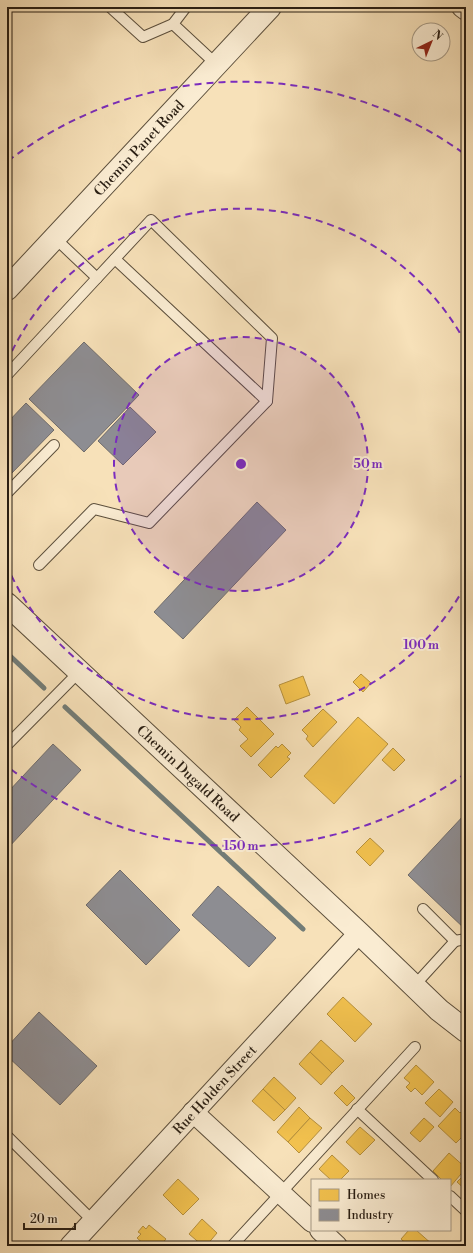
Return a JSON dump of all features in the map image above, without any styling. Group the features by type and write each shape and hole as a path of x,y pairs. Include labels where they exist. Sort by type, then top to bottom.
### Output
{"street":[{"name":"Chemin Panet Road","path":"7,289 270,7"},
{"path":"462,7 466,10"},
{"name":"Chemin Dugald Road","path":"7,604 359,933 439,1010 466,1031"},
{"name":"Rue Holden Street","path":"70,1246 359,933"},
{"name":"Chemin Dugald Road","path":"439,1010 466,1043"},
{"path":"193,1112 311,1221"},
{"path":"321,1231 337,1246"}],"lane":[{"path":"110,7 143,37 172,24 186,7"},
{"path":"172,24 216,64"},
{"path":"7,375 151,220 272,338 267,401 149,523 94,509 39,565"},
{"path":"55,238 96,278"},
{"path":"115,260 267,401"},
{"path":"7,493 54,445"},
{"path":"7,745 80,671"},
{"path":"423,909 455,941"},
{"path":"414,986 455,941 466,939"},
{"path":"232,1246 415,1047"},
{"path":"357,1109 432,1179"},
{"path":"7,1136 93,1221"},
{"path":"451,1197 466,1211"}],"building: Homes":[{"path":"361,674 371,683 363,692 353,682"},
{"path":"303,676 310,695 286,704 279,685"},
{"path":"247,707 274,734 251,757 240,746 248,739 239,730 241,727 234,720"},
{"path":"323,709 337,722 313,747 306,739 308,736 302,730"},
{"path":"358,717 388,744 334,804 304,776"},
{"path":"282,744 291,753 287,757 290,759 271,778 258,765 276,746 278,748"},
{"path":"393,748 405,760 394,771 382,760"},
{"path":"370,838 384,851 370,866 356,852"},
{"path":"343,997 372,1024 355,1042 327,1014"},
{"path":"321,1040 344,1061 332,1073 310,1052"},
{"path":"310,1052 332,1073 321,1085 299,1064"},
{"path":"416,1065 434,1082 422,1095 415,1088 411,1092 406,1087 410,1083 404,1078"},
{"path":"274,1077 296,1098 285,1110 263,1089"},
{"path":"342,1085 355,1098 347,1106 334,1093"},
{"path":"263,1089 285,1110 274,1121 252,1101"},
{"path":"439,1089 453,1102 440,1117 425,1103"},
{"path":"299,1107 310,1118 288,1142 277,1132"},
{"path":"455,1108 460,1113 463,1110 466,1113 466,1133 456,1143 438,1126"},
{"path":"310,1118 322,1128 299,1153 288,1142"},
{"path":"424,1118 434,1127 420,1142 410,1133"},
{"path":"360,1127 375,1140 360,1155 346,1142"},
{"path":"449,1153 466,1168 451,1186 451,1179 441,1179 433,1171"},
{"path":"332,1155 349,1171 341,1179 330,1179 319,1169"},
{"path":"466,1173 466,1190 457,1182"},
{"path":"178,1179 199,1199 183,1215 163,1195"},
{"path":"202,1219 217,1233 206,1246 203,1246 189,1234"},
{"path":"149,1225 166,1239 160,1246 146,1246 137,1238 141,1234 138,1232 143,1226 146,1229"},
{"path":"408,1231 417,1231 433,1245 409,1246 401,1239"}],"building: Industry":[{"path":"84,342 139,395 84,452 29,399"},
{"path":"26,403 54,430 9,476 7,474 7,423"},
{"path":"130,407 156,432 123,465 98,441"},
{"path":"257,502 286,530 183,639 154,612"},
{"path":"53,744 81,770 7,849 7,793"},
{"path":"466,813 466,930 408,875"},
{"path":"120,870 180,930 146,965 86,905"},
{"path":"218,886 276,938 249,967 192,915"},
{"path":"39,1012 97,1066 60,1105 7,1056 7,1047"}],"waterway":[{"path":"7,653 44,688"},
{"path":"65,707 303,929"}]}
